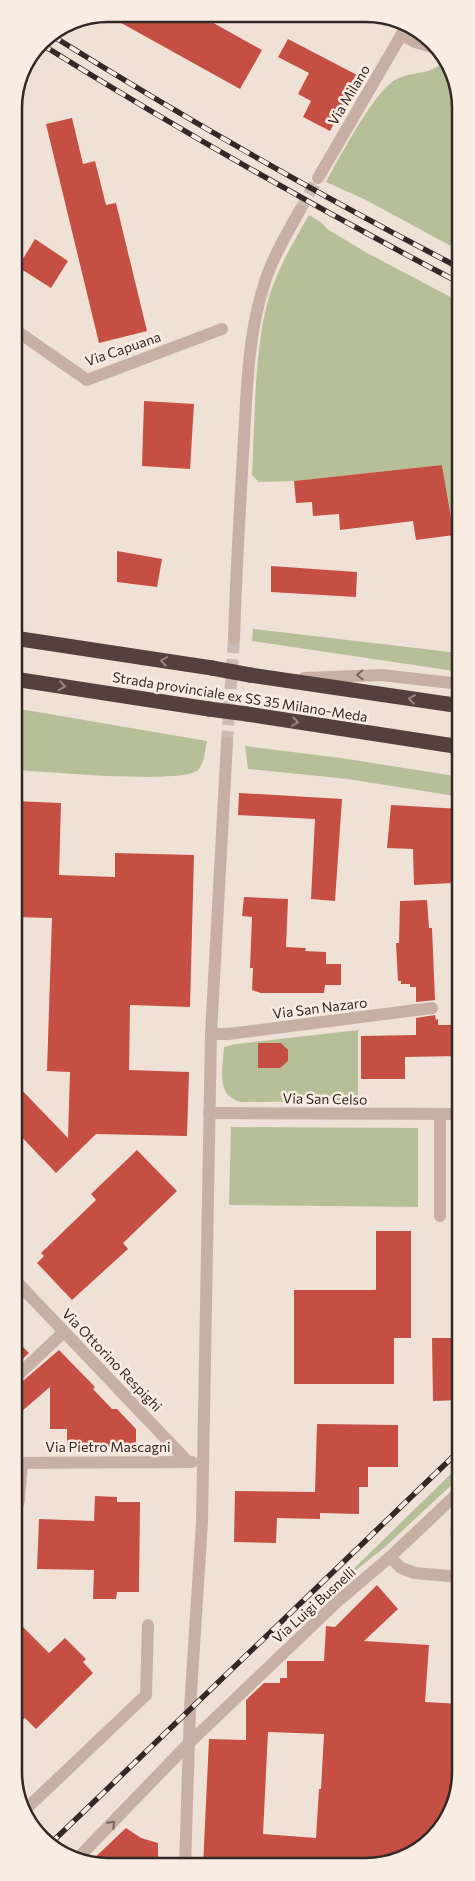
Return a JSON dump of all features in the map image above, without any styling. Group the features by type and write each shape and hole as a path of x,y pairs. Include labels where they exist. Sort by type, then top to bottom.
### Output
{"highway":[{"name":"Strada provinciale ex SS 35 Milano-Meda","path":"23,639 452,705"},
{"name":"Strada provinciale ex SS 35 Milano-Meda","path":"23,680 452,746"}],"street":[{"name":"Via Milano","path":"318,178 404,31"},
{"path":"405,32 414,42 424,45"},
{"path":"234,639 239,519 248,378 254,322 263,286 271,266 280,245 300,210"},
{"name":"Via Capuana","path":"23,335 87,380 222,329"},
{"path":"257,676 299,678 381,675 452,683"},
{"path":"185,1858 203,1462 211,1034 228,743"},
{"name":"Via San Nazaro","path":"211,1034 228,1034 326,1023 432,1008"},
{"name":"Via San Celso","path":"209,1113 452,1114"},
{"path":"440,1115 440,1216"},
{"name":"Via Ottorino Respighi","path":"22,1288 188,1462"},
{"path":"22,1371 64,1332"},
{"name":"Via Pietro Mascagni","path":"22,1463 203,1462"},
{"name":"Via Luigi Busnelli","path":"82,1854 189,1743 337,1602 390,1558 452,1499"},
{"path":"390,1558 401,1568 415,1574 452,1576"},
{"path":"29,1806 146,1695 148,1625"}],"green space":[{"path":"440,65 450,86 452,97 452,247 366,200 326,182 357,127 386,87 399,78 428,71"},
{"path":"309,215 321,222 327,229 369,254 452,298 452,522 442,465 294,481 259,482 252,475 260,339 269,297 287,255"},
{"path":"253,629 452,651 452,671 252,641"},
{"path":"23,709 207,741 203,760 198,770 186,774 166,776 111,776 23,771"},
{"path":"245,746 341,758 452,776 452,796 348,779 248,769"},
{"path":"358,1030 358,1096 354,1101 241,1102 227,1094 222,1080 224,1047"},
{"path":"231,1127 418,1128 418,1207 229,1205"},
{"path":"452,1473 452,1484 385,1547 336,1586"},
{"path":"452,1524 452,1540 451,1535 450,1529"}],"building":[{"path":"119,22 212,22 262,50 240,89"},
{"path":"288,39 359,76 330,131 303,117 311,101 298,94 309,73 278,57"},
{"path":"72,118 83,164 95,161 106,205 116,203 147,331 99,343 46,124"},
{"path":"35,239 68,261 51,288 23,270 23,259"},
{"path":"144,401 194,404 190,469 142,466"},
{"path":"442,465 452,523 452,535 416,540 413,521 340,530 339,514 313,516 312,502 296,503 294,481"},
{"path":"117,551 162,559 157,587 117,582"},
{"path":"271,566 357,572 356,597 271,592"},
{"path":"239,793 342,799 335,901 311,899 315,819 238,815"},
{"path":"23,801 61,803 59,875 115,877 115,853 194,855 190,1007 130,1005 129,1070 189,1072 187,1136 96,1134 56,1173 22,1138 22,1091 68,1138 70,1072 47,1071 52,918 23,917"},
{"path":"391,805 452,808 452,883 414,885 413,849 387,848"},
{"path":"244,897 288,899 286,947 306,948 305,951 326,952 326,964 341,964 341,985 325,985 324,993 261,993 252,990 253,968 250,968 252,917 242,916"},
{"path":"427,900 429,928 432,928 435,1000 416,1002 416,987 410,987 410,984 401,984 401,981 398,981 396,943 399,943 400,901"},
{"path":"435,1015 436,1020 438,1019 438,1025 452,1025 452,1056 405,1057 405,1079 361,1079 361,1036 416,1035 416,1018"},
{"path":"258,1043 281,1043 288,1050 288,1061 280,1068 258,1068"},
{"path":"137,1150 177,1191 123,1243 128,1249 72,1300 37,1263 44,1256 41,1253 96,1200 91,1194"},
{"path":"376,1231 411,1231 411,1338 394,1338 394,1384 294,1384 294,1290 376,1290"},
{"path":"432,1338 452,1338 452,1400 433,1401"},
{"path":"22,1346 29,1353 22,1359"},
{"path":"59,1350 95,1387 93,1389 112,1409 117,1409 136,1429 136,1449 67,1450 67,1429 50,1429 50,1387 22,1411 22,1381"},
{"path":"317,1424 398,1425 398,1467 368,1467 368,1487 359,1487 359,1514 320,1513 320,1519 277,1518 276,1543 234,1542 235,1491 315,1492"},
{"path":"95,1496 117,1497 117,1502 140,1502 139,1592 117,1592 116,1599 93,1599 94,1570 37,1569 39,1519 94,1521"},
{"path":"377,1585 398,1609 364,1641 429,1645 425,1702 452,1704 452,1778 446,1805 438,1820 427,1833 405,1850 389,1856 378,1858 203,1858 209,1739 246,1740 246,1700 264,1683 280,1683 280,1678 287,1678 287,1661 324,1661 326,1626 335,1627","holes":["268,1732 324,1734 321,1789 319,1789 316,1838 263,1834"]},
{"path":"22,1626 49,1653 65,1638 86,1659 83,1662 93,1673 36,1729 25,1718 22,1720"},
{"path":"126,1828 141,1838 158,1843 158,1858 95,1857"}],"tunnel":[{"path":"300,210 318,178"},
{"path":"227,743 234,639"}],"railway":[{"path":"58,39 253,156 452,264"},
{"path":"48,48 248,168 452,279"},
{"path":"55,1839 452,1458"}]}
